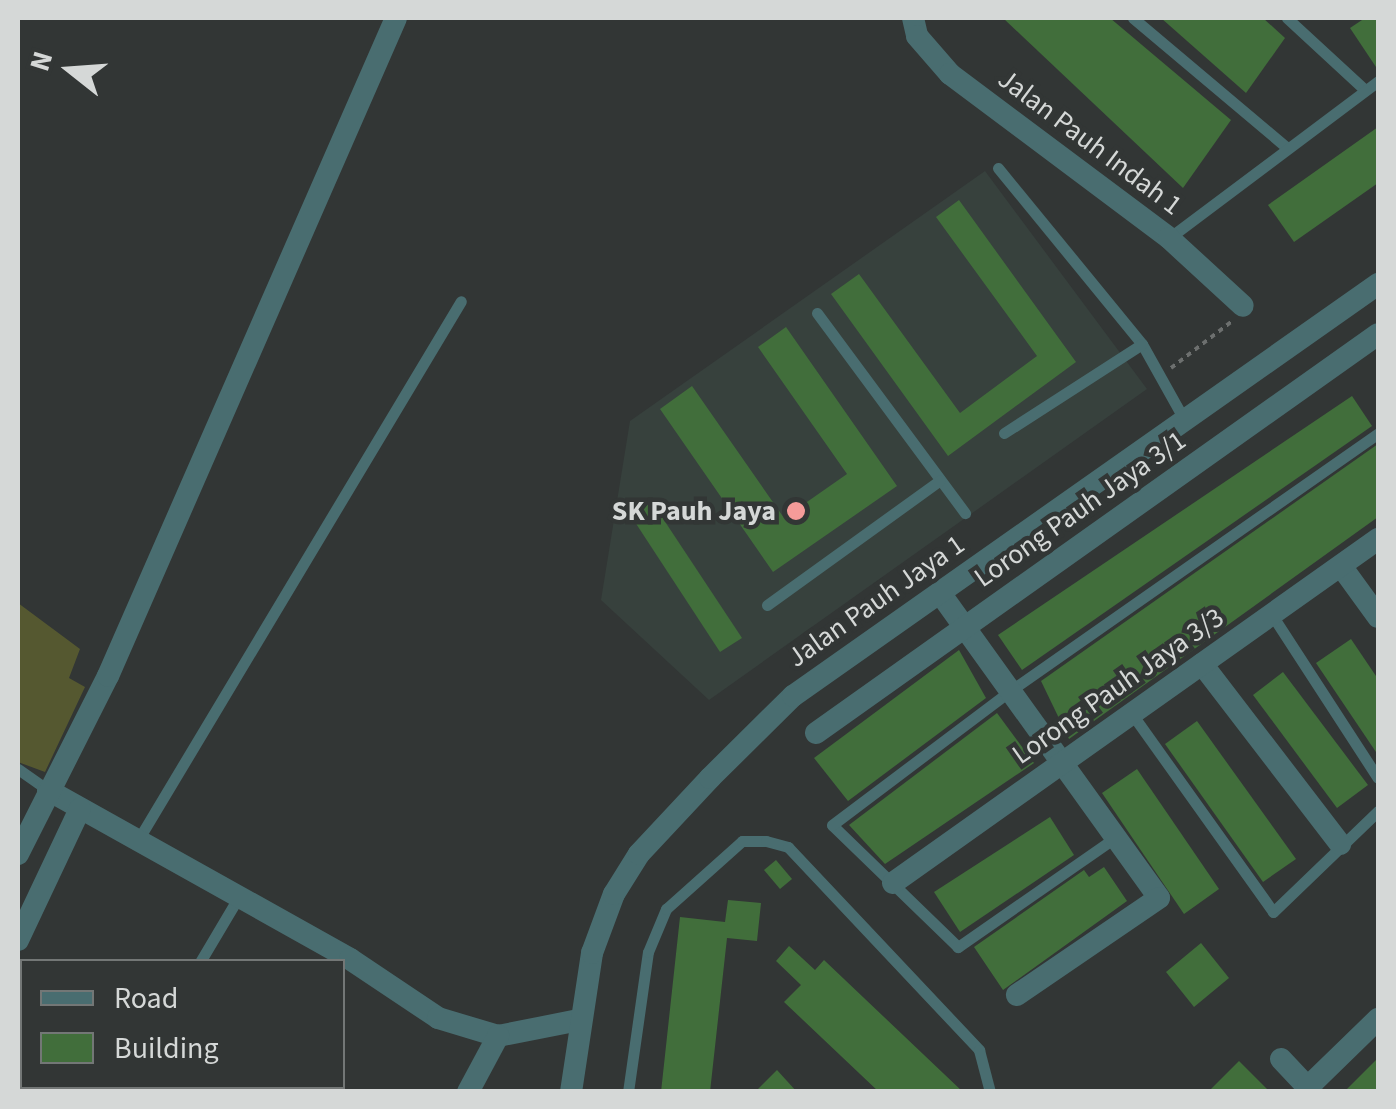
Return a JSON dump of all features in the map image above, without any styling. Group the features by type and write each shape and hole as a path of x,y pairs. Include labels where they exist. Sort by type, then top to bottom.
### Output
{"street":[{"path":"18,854 108,676 396,18"},
{"name":"Jalan Pauh Indah 1","path":"913,18 918,36 950,74 1170,238 1243,306"},
{"path":"1370,290 1378,321"},
{"name":"Jalan Pauh Jaya 1","path":"572,1092 579,1020 598,938 639,854 793,696 1370,290"},
{"name":"Lorong Pauh Jaya 3/1","path":"816,734 1378,334"},
{"name":"Lorong Pauh Jaya 3/3","path":"893,883 1378,539"},
{"path":"1341,566 1378,617"},
{"path":"940,593 1160,898 1017,994"},
{"path":"1202,664 1340,844"},
{"path":"48,790 135,844 350,959 438,1018 498,1036 579,1020"},
{"path":"18,940 80,809"},
{"path":"1281,1059 1310,1090 1378,1019"},
{"path":"468,1092 498,1036"}],"lane":[{"path":"1132,18 1285,146"},
{"path":"1287,18 1365,90"},
{"path":"1170,238 1285,146 1378,81"},
{"path":"998,168 1142,344 1185,420"},
{"path":"135,844 461,301"},
{"path":"818,313 965,513"},
{"path":"1004,433 1142,344"},
{"path":"1116,837 958,947 832,825 1010,691 1378,433"},
{"path":"768,605 940,480"},
{"path":"1272,614 1378,778"},
{"path":"1132,714 1273,912 1378,811"},
{"path":"18,769 48,790"},
{"path":"628,1092 648,952 666,908 742,841 766,841 788,848 979,1050 990,1092"},
{"path":"202,959 238,898"}],"path":[{"path":"1160,376 1243,306"}],"shaded area":[{"name":"SK Pauh Jaya","path":"985,171 1147,389 709,700 601,600 630,421"}],"green space":[{"path":"18,603 80,649 69,678 85,687 45,772 18,762"}],"building":[{"path":"1003,18 1110,18 1231,120 1183,188"},
{"path":"1161,18 1263,18 1285,38 1246,93"},
{"path":"1365,18 1378,18 1378,70 1350,28"},
{"path":"1378,127 1378,183 1294,242 1268,205"},
{"path":"959,200 1076,362 948,456 831,294 859,274 960,413 1037,356 936,217"},
{"path":"786,327 897,486 773,572 660,409 692,386 784,518 847,474 758,347"},
{"path":"1352,396 1372,426 1022,670 998,635"},
{"path":"1378,444 1378,517 1069,739 1041,681"},
{"path":"652,502 742,638 720,652 631,516"},
{"path":"1351,639 1378,679 1378,755 1316,663"},
{"path":"959,650 986,698 848,801 814,758"},
{"path":"1283,672 1368,785 1337,808 1253,695"},
{"path":"997,713 1034,763 885,864 849,825"},
{"path":"1197,721 1296,859 1263,882 1165,744"},
{"path":"1137,769 1219,889 1184,914 1102,793"},
{"path":"1050,817 1074,855 960,932 934,892"},
{"path":"776,860 792,879 780,889 764,870"},
{"path":"1104,867 1127,901 1003,990 974,947 1084,870 1089,877"},
{"path":"728,900 761,903 757,941 727,938 710,1092 661,1092 680,917 725,922"},
{"path":"1201,943 1229,978 1194,1007 1166,972"},
{"path":"789,946 815,970 824,960 963,1092 879,1092 784,1002 801,985 776,961"},
{"path":"1378,1058 1378,1092 1344,1092"},
{"path":"1239,1061 1270,1092 1208,1092"},
{"path":"777,1070 797,1092 755,1092"}],"place":[{"name":"SK Pauh Jaya","path":"796,511"}]}
